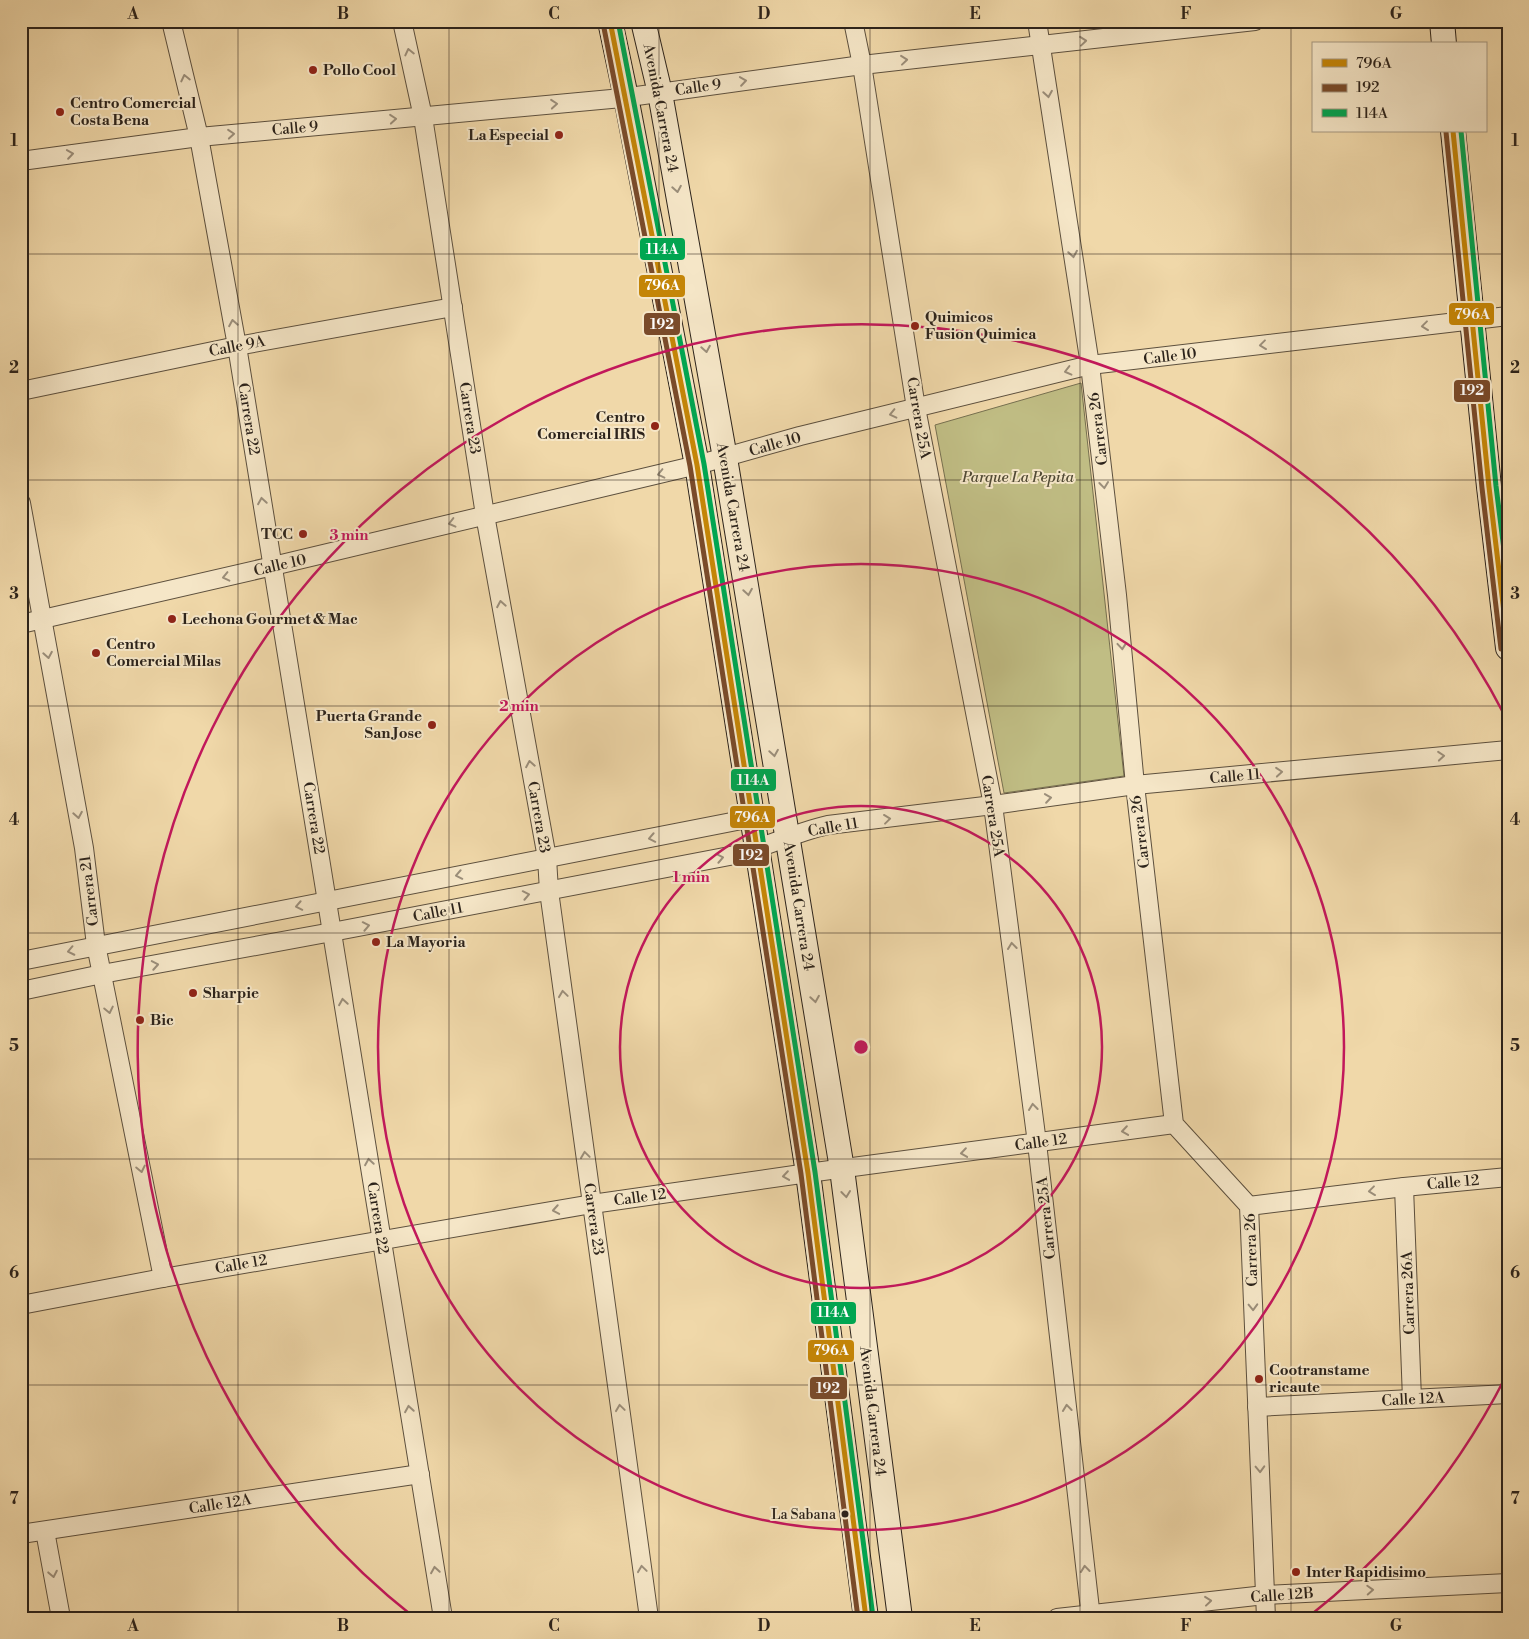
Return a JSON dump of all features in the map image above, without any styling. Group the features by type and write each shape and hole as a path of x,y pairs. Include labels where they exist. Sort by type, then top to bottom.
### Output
{"main road":[{"name":"Avenida Carrera 24","path":"610,21 697,466 808,1173 866,1618"},
{"name":"Avenida Carrera 24","path":"643,21 660,93 726,458 842,1169 900,1618"},
{"path":"1442,21 1444,42"},
{"path":"1453,132 1489,487 1508,648"},
{"path":"849,1484 882,1481"}],"street":[{"name":"Carrera 22","path":"172,21 199,137 237,346 443,1618"},
{"name":"Carrera 23","path":"402,21 423,117 485,515 547,858 549,891 649,1618"},
{"name":"Carrera 25A","path":"853,21 862,65 916,408 993,806 1037,1143 1090,1616"},
{"name":"Carrera 26","path":"1038,21 1090,365 1118,595 1135,785 1174,1124 1249,1206 1266,1618"},
{"name":"Calle 9","path":"21,161 199,137 626,97 862,65 1255,21"},
{"name":"Calle 9A","path":"21,391 237,346 453,307"},
{"name":"Calle 10","path":"21,624 697,466 800,436 1090,365 1508,316"},
{"name":"Carrera 21","path":"21,504 84,848 96,945 163,1278"},
{"name":"Calle 11","path":"21,991 102,974 740,854 788,838 808,829 828,825 993,806 1135,785 1508,750"},
{"path":"21,961 752,818"},
{"name":"Calle 12","path":"21,1305 163,1278 592,1204 1174,1124"},
{"name":"Calle 12","path":"1249,1206 1404,1187 1508,1177"},
{"name":"Carrera 26A","path":"1404,1187 1412,1399"},
{"name":"Calle 12A","path":"1257,1407 1508,1394"},
{"name":"Calle 12A","path":"21,1534 420,1474"},
{"path":"45,1531 61,1618"},
{"name":"Calle 12B","path":"1057,1618 1090,1616 1265,1595 1508,1583"}],"green space":[{"name":"Parque La Pepita","path":"1081,383 1124,776 1004,793 935,425"}],"transit line":[{"name":"796A","path":"610,21 697,465 808,1173 866,1618"},
{"name":"114A","path":"618,21 704,464 815,1172 873,1617"},
{"name":"192","path":"603,23 690,466 801,1174 858,1618"},
{"name":"192","path":"1446,132 1482,488 1501,649"},
{"name":"796A","path":"1453,132 1489,487 1508,646"},
{"name":"114A","path":"1461,132 1496,486 1508,582"}],"place":[{"name":"Pollo Cool","path":"313,70"},
{"name":"Centro Comercial Costa Bena","path":"60,112"},
{"name":"La Especial","path":"559,135"},
{"name":"Quimicos Fusion Quimica","path":"915,326"},
{"name":"Centro Comercial IRIS","path":"655,426"},
{"name":"TCC","path":"303,534"},
{"name":"Lechona Gourmet & Mac","path":"172,619"},
{"name":"Centro Comercial Milas","path":"96,653"},
{"name":"Puerta Grande San Jose","path":"432,725"},
{"name":"La Mayoria","path":"376,942"},
{"name":"Sharpie","path":"193,993"},
{"name":"Bic","path":"140,1020"},
{"name":"Cootranstame ricaute","path":"1259,1379"},
{"name":"La Sabana","path":"845,1514"},
{"name":"Inter Rapidisimo","path":"1296,1572"}]}
